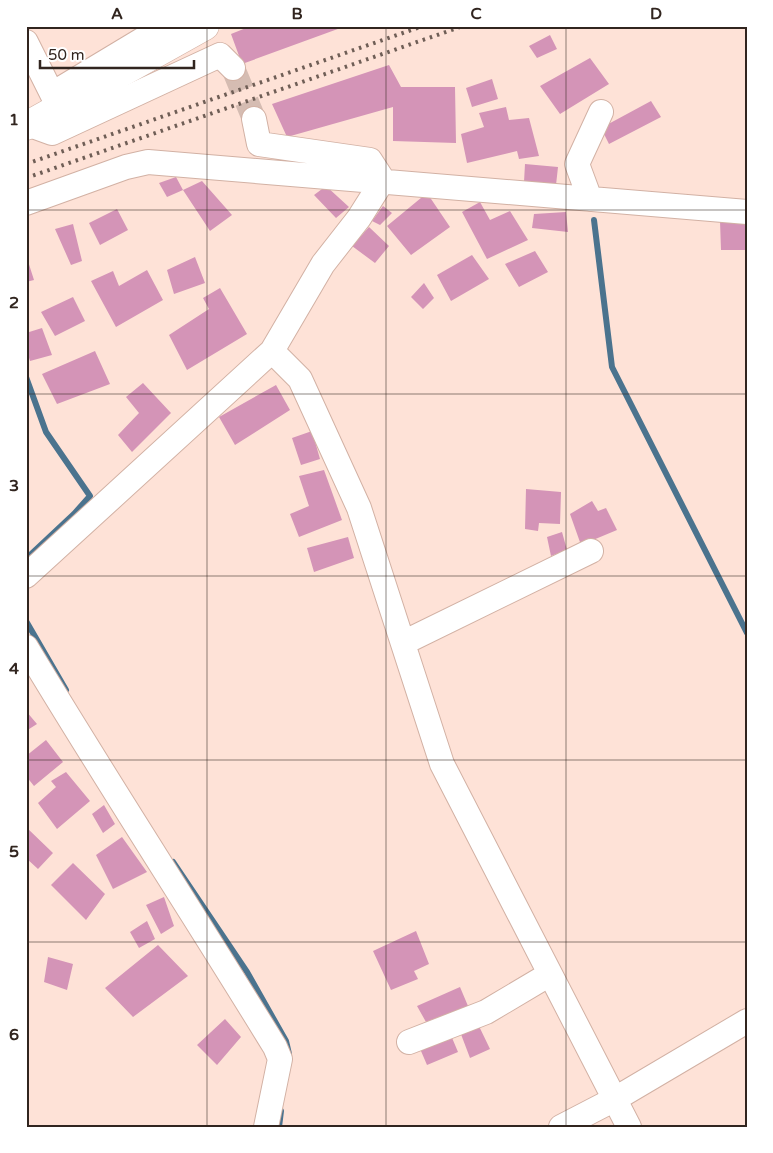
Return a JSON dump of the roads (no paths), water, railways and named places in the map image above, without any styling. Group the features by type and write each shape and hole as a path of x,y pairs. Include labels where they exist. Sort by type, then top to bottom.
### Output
{"main road":[{"path":"28,126 55,101 205,26"}],"street":[{"path":"26,42 55,101 164,26"},
{"path":"28,126 52,133 220,55 233,68"},
{"path":"590,199 577,164 601,112"},
{"path":"254,119 259,144 370,160 383,180"},
{"path":"26,203 148,162 383,180 747,212"},
{"path":"26,576 272,351 323,264 359,218 383,180"},
{"path":"272,351 300,379 359,508 442,764 629,1127"},
{"path":"403,643 591,551"},
{"path":"26,647 108,783 160,860 275,1047 280,1059 266,1127"},
{"path":"410,1042 486,1012 550,974"},
{"path":"560,1127 615,1099 747,1021"}],"waterway":[{"path":"594,220 612,367 747,633"},
{"path":"26,377 46,432 90,496 74,514 26,559"},
{"path":"26,621 66,690"},
{"path":"173,862 247,972 286,1041 289,1054"},
{"path":"279,1127 281,1111"}],"tunnel":[{"path":"233,68 254,119"}],"railway":[{"path":"26,164 423,26"},
{"path":"26,178 463,26"}]}
